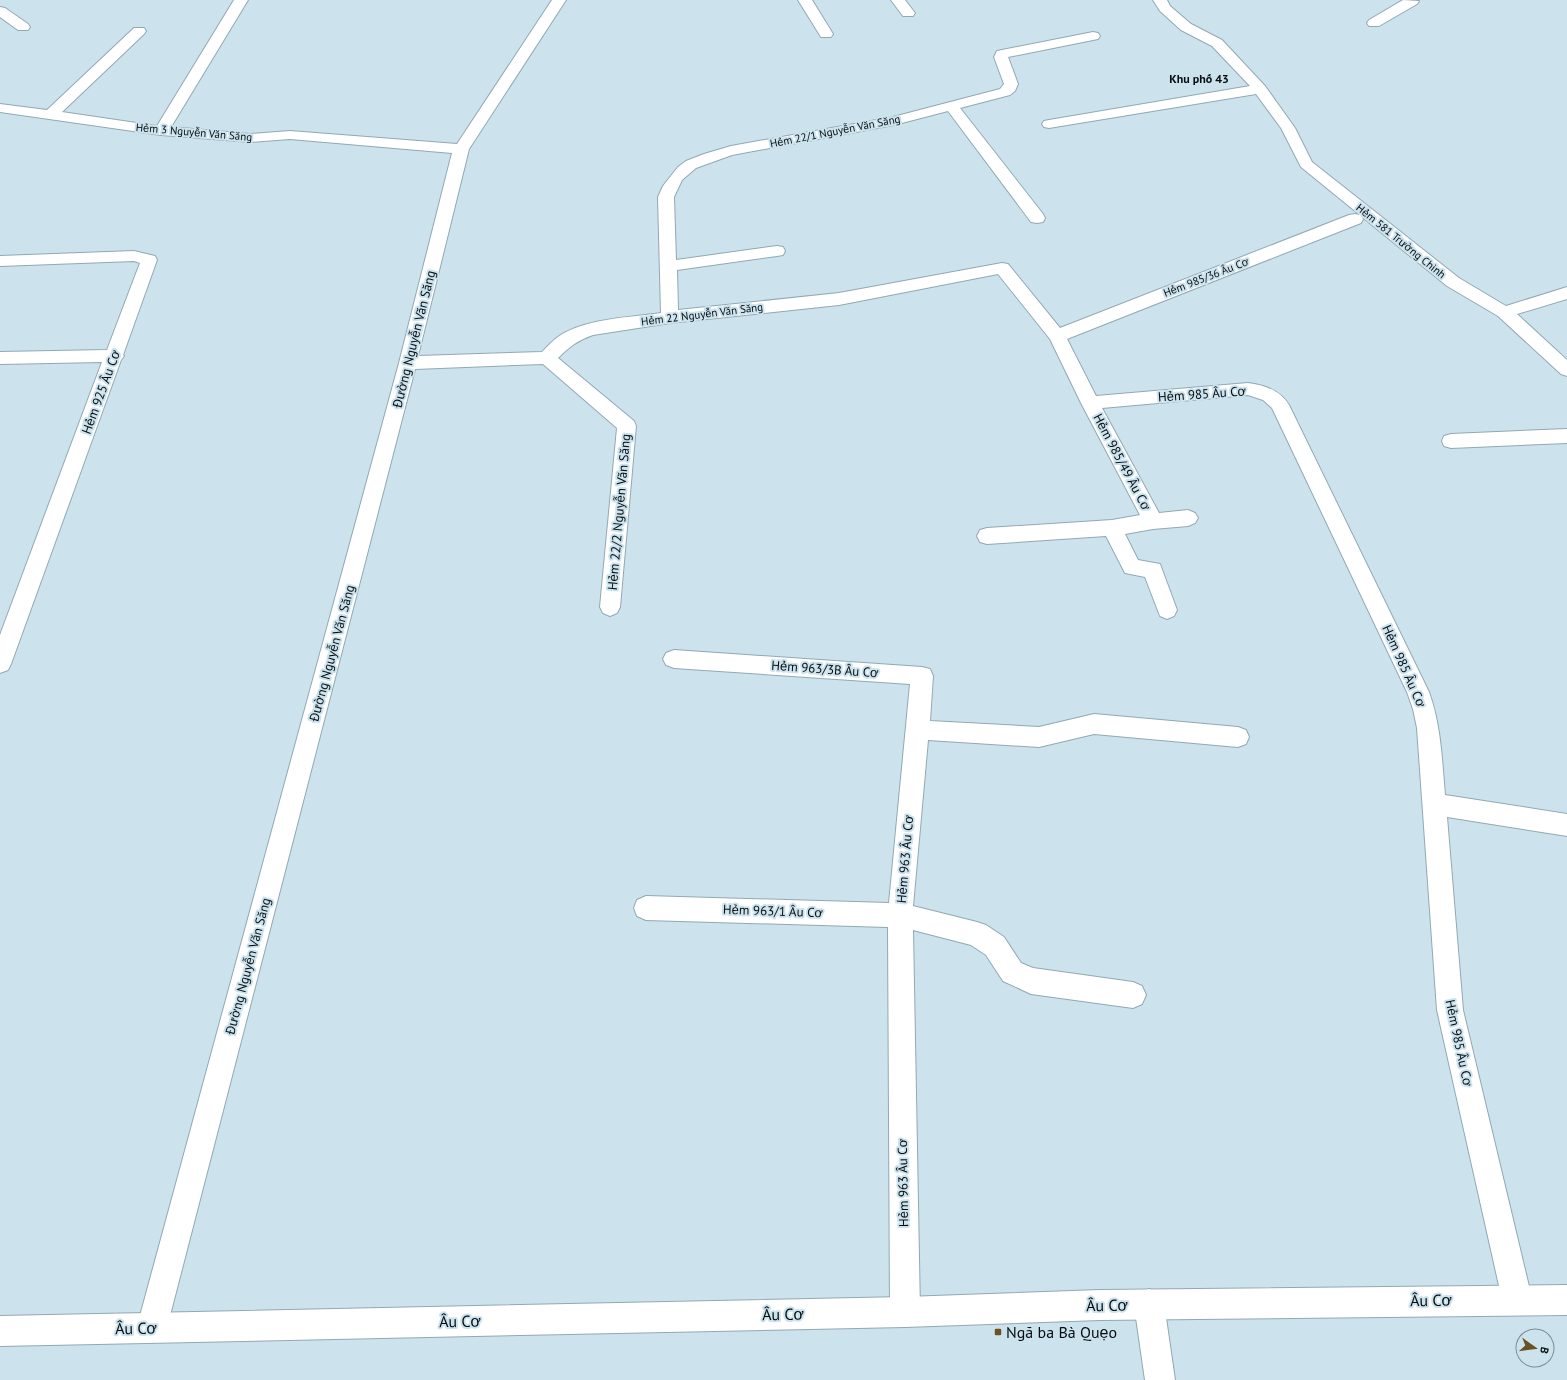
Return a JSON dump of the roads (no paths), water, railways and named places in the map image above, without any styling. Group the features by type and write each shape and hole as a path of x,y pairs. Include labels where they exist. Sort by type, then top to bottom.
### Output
{"street":[{"path":"161,131 241,0"},
{"name":"Đường Nguyễn Văn Săng","path":"152,1328 408,363 461,149 559,0"},
{"path":"805,0 826,34"},
{"path":"898,0 908,13"},
{"name":"Hẻm 581 Trường Chinh","path":"1160,0 1165,8 1186,27 1217,43 1260,89 1288,128 1306,164 1453,282 1504,312 1567,370"},
{"path":"1374,23 1412,1 1410,0"},
{"path":"0,11 23,27"},
{"path":"51,116 139,31"},
{"name":"Hẻm 22/1 Nguyễn Văn Săng","path":"670,317 666,197 670,185 675,177 694,163 731,151 894,121 1005,92 1010,88 1011,84 1000,57 1002,54 1093,36"},
{"path":"1048,124 1260,89"},
{"path":"951,106 1037,218"},
{"name":"Hẻm 3 Nguyễn Văn Săng","path":"0,108 161,131 250,138 290,135 461,149"},
{"name":"Hẻm 985/36 Âu Cơ","path":"1057,336 1355,219"},
{"path":"669,266 777,251"},
{"name":"Hẻm 925 Âu Cơ","path":"0,261 134,256 149,260 115,356 0,664"},
{"name":"Hẻm 22 Nguyễn Văn Săng","path":"547,358 564,341 576,334 591,329 670,317 839,298 1002,268 1057,336"},
{"path":"1504,312 1567,293"},
{"path":"1057,336 1090,403"},
{"path":"0,358 115,356"},
{"path":"408,363 547,358"},
{"name":"Hẻm 22/2 Nguyễn Văn Săng","path":"547,358 627,426 610,607"},
{"name":"Hẻm 985 Âu Cơ","path":"1090,403 1248,389 1260,391 1275,400 1287,420 1418,692 1424,709 1428,728 1450,1010 1517,1299"},
{"name":"Hẻm 985/49 Âu Cơ","path":"1090,403 1154,521"},
{"path":"1451,441 1567,436"},
{"name":"Hẻm 985/49 Âu Cơ","path":"987,536 1112,528 1154,521 1188,518"},
{"path":"1112,528 1132,567 1153,570 1167,610"},
{"name":"Hẻm 963/3B Âu Cơ","path":"674,659 922,676 918,730"},
{"path":"918,730 1039,737 1056,734 1080,726 1094,724 1238,737"},
{"name":"Hẻm 963 Âu Cơ","path":"905,1312 900,915 918,730"},
{"path":"1435,804 1567,825"},
{"name":"Hẻm 963/1 Âu Cơ","path":"646,908 900,915 977,934 995,946 1012,972 1031,981 1132,995"},
{"name":"Âu Cơ","path":"0,1331 905,1312 1149,1304 1517,1299 1567,1300"},
{"path":"1149,1304 1160,1380"}],"place":[{"name":"Ngã ba Bà Quẹo","path":"998,1332"}],"district":[{"name":"Khu phố 43","path":"1199,78"}]}
